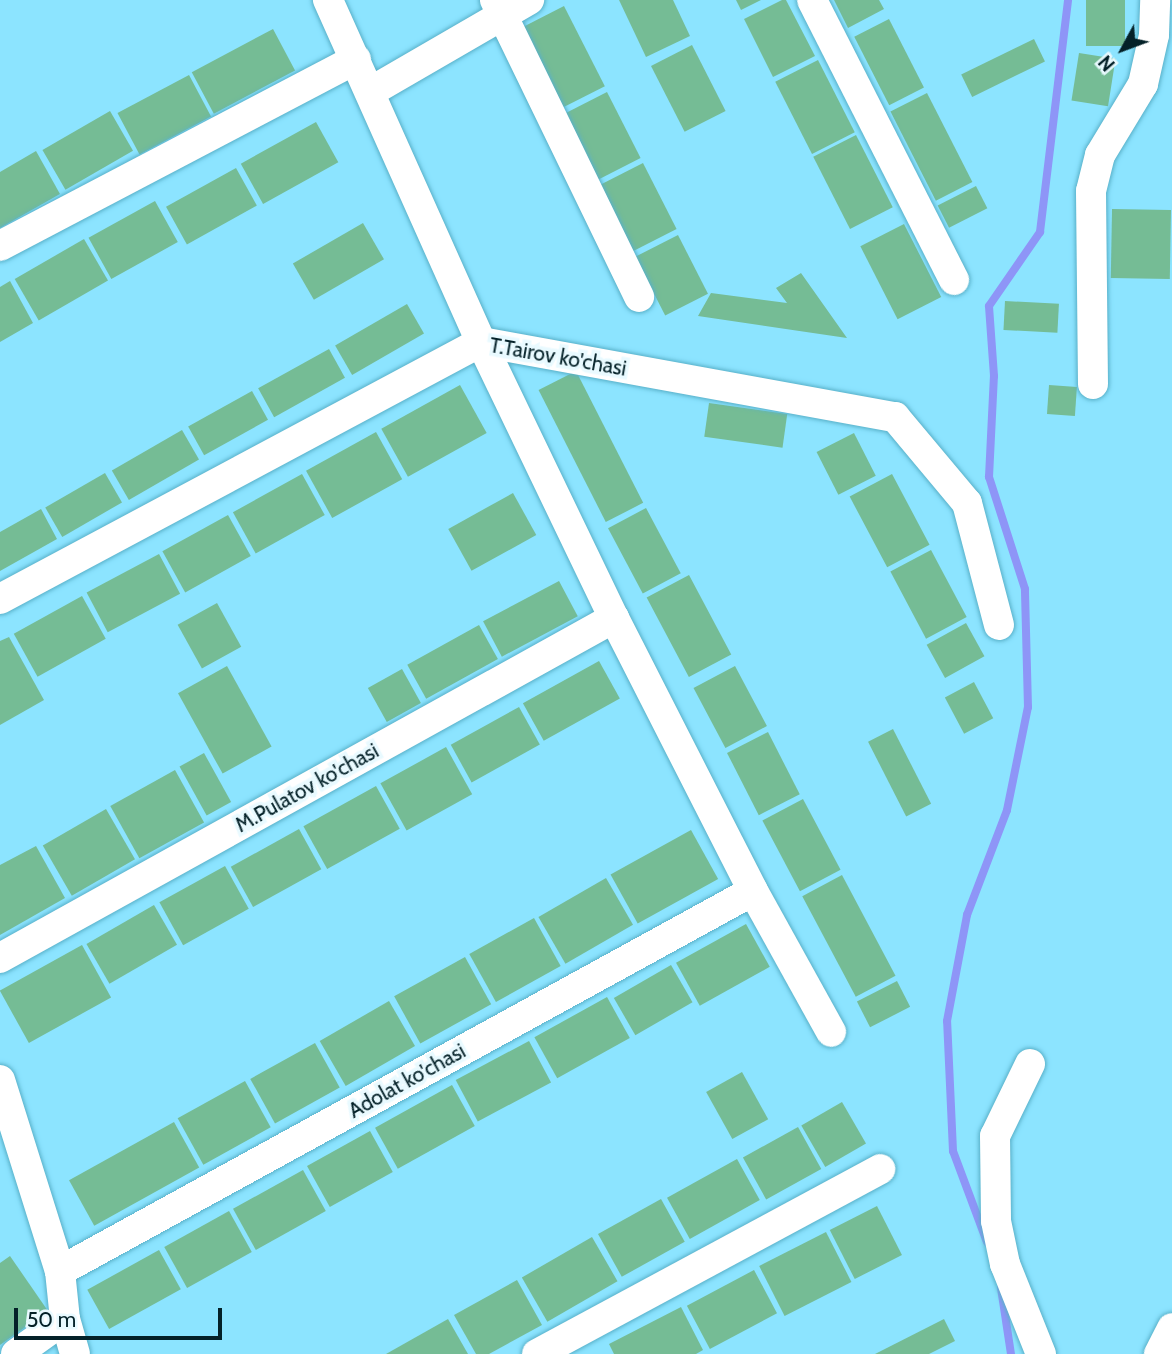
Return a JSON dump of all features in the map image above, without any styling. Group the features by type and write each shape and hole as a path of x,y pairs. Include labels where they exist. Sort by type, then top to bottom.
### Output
{"street":[{"path":"328,0 481,342 614,618 753,891 831,1032"},
{"path":"370,92 499,7 529,0"},
{"path":"813,0 954,280"},
{"path":"1093,384 1091,191 1100,155 1143,83 1154,35 1155,0"},
{"path":"499,7 639,297"},
{"path":"0,246 356,59"},
{"name":"T.Tairov ko'chasi","path":"0,599 481,342 895,417 967,503 999,625"},
{"name":"M.Pulatov ko'chasi","path":"0,958 614,618"},
{"name":"Adolat ko'chasi","path":"60,1271 753,891"},
{"path":"1030,1064 995,1136 995,1200 1005,1264 1041,1354"},
{"path":"0,1080 60,1271 65,1319 75,1354"},
{"path":"537,1354 880,1169"},
{"path":"16,1354 65,1319"},
{"path":"1160,1354 1172,1328"}],"building":[{"path":"619,0 673,0 690,36 646,57"},
{"path":"736,0 761,0 741,10"},
{"path":"786,0 815,56 773,77 744,19"},
{"path":"834,0 879,0 884,9 848,28"},
{"path":"1086,0 1125,0 1125,46 1086,46"},
{"path":"564,6 605,86 559,109 519,29"},
{"path":"889,19 924,88 889,105 854,37"},
{"path":"273,29 295,70 214,114 192,72"},
{"path":"1034,39 1045,61 972,97 961,75"},
{"path":"692,45 726,111 685,132 651,66"},
{"path":"1079,53 1116,59 1108,106 1071,100"},
{"path":"818,60 855,132 812,154 775,82"},
{"path":"189,75 211,116 140,155 117,113"},
{"path":"607,92 641,158 596,181 562,115"},
{"path":"927,93 972,182 936,201 890,112"},
{"path":"110,111 133,151 65,190 42,150"},
{"path":"316,122 338,162 263,204 241,164"},
{"path":"856,135 893,207 850,229 813,157"},
{"path":"36,151 60,194 0,228 0,172"},
{"path":"643,163 677,229 633,251 599,185"},
{"path":"236,168 257,206 187,244 166,207"},
{"path":"976,186 987,208 949,228 938,206"},
{"path":"155,201 178,242 111,279 89,238"},
{"path":"1112,209 1171,210 1170,279 1111,278"},
{"path":"363,223 384,259 314,300 293,264"},
{"path":"904,224 941,297 898,319 860,246"},
{"path":"678,235 708,294 665,316 635,257"},
{"path":"84,239 108,281 39,321 15,279"},
{"path":"801,273 847,338 698,316 711,293 787,303 776,288"},
{"path":"10,281 33,323 0,342 0,287"},
{"path":"1005,301 1059,304 1057,333 1003,330"},
{"path":"407,304 424,333 352,375 335,346"},
{"path":"329,349 345,378 274,417 258,388"},
{"path":"576,371 643,503 606,522 539,390"},
{"path":"460,385 487,433 408,477 381,429"},
{"path":"1049,385 1077,387 1075,416 1047,414"},
{"path":"252,391 268,420 204,455 188,426"},
{"path":"709,403 787,414 782,448 704,437"},
{"path":"182,430 199,459 129,500 112,471"},
{"path":"376,432 402,479 332,518 306,471"},
{"path":"854,433 876,476 838,495 817,452"},
{"path":"105,473 122,502 62,537 45,508"},
{"path":"302,474 325,515 256,553 233,512"},
{"path":"892,474 930,545 887,567 850,497"},
{"path":"513,493 536,535 472,571 448,529"},
{"path":"646,508 681,573 643,594 608,528"},
{"path":"41,509 57,539 0,571 0,532"},
{"path":"228,515 251,556 185,592 162,551"},
{"path":"931,550 967,617 926,639 890,572"},
{"path":"159,554 180,594 108,632 87,592"},
{"path":"689,575 731,654 689,677 647,598"},
{"path":"559,581 578,616 502,657 483,621"},
{"path":"82,596 106,639 38,677 14,634"},
{"path":"217,603 241,647 202,669 178,625"},
{"path":"966,623 984,656 945,678 927,645"},
{"path":"479,625 498,659 426,699 407,665"},
{"path":"9,637 44,700 0,725 0,641"},
{"path":"599,661 620,699 544,741 523,703"},
{"path":"227,666 272,746 223,774 178,693"},
{"path":"735,666 767,726 725,748 694,688"},
{"path":"402,669 421,703 387,722 368,688"},
{"path":"974,682 993,718 964,734 945,697"},
{"path":"519,707 540,745 472,782 451,745"},
{"path":"893,729 931,804 906,817 868,742"},
{"path":"768,732 800,794 759,815 727,753"},
{"path":"446,747 472,794 407,831 380,783"},
{"path":"204,753 231,802 207,816 180,767"},
{"path":"175,770 204,822 139,858 110,806"},
{"path":"376,786 400,829 327,869 303,826"},
{"path":"803,799 841,870 800,891 762,821"},
{"path":"106,809 135,859 72,896 43,846"},
{"path":"299,829 321,869 253,907 231,867"},
{"path":"691,830 718,879 638,924 611,875"},
{"path":"36,846 65,898 0,935 0,865"},
{"path":"225,866 249,909 183,945 159,902"},
{"path":"842,875 896,976 856,997 802,896"},
{"path":"606,878 633,925 565,964 538,917"},
{"path":"154,905 177,945 109,984 86,944"},
{"path":"534,918 561,966 496,1002 469,954"},
{"path":"746,924 770,967 700,1006 676,963"},
{"path":"82,945 111,997 29,1043 0,990"},
{"path":"465,957 491,1004 420,1043 394,996"},
{"path":"671,965 692,1002 635,1035 614,998"},
{"path":"897,981 910,1007 870,1027 857,1001"},
{"path":"607,997 630,1038 557,1078 534,1037"},
{"path":"389,1001 415,1046 346,1086 320,1041"},
{"path":"529,1041 551,1082 478,1121 456,1080"},
{"path":"315,1043 340,1088 275,1123 250,1079"},
{"path":"742,1072 768,1119 732,1139 706,1092"},
{"path":"245,1081 271,1127 203,1165 178,1118"},
{"path":"452,1085 475,1126 398,1169 375,1128"},
{"path":"842,1102 866,1144 825,1167 801,1126"},
{"path":"174,1122 199,1167 94,1226 69,1180"},
{"path":"798,1127 821,1169 766,1200 743,1158"},
{"path":"370,1131 393,1172 330,1207 307,1166"},
{"path":"737,1159 760,1200 690,1239 667,1198"},
{"path":"303,1170 326,1211 256,1250 233,1209"},
{"path":"661,1199 685,1242 622,1277 598,1234"},
{"path":"877,1206 902,1255 855,1279 830,1230"},
{"path":"229,1211 252,1252 187,1288 164,1247"},
{"path":"826,1232 851,1282 785,1316 759,1266"},
{"path":"592,1237 618,1281 547,1322 522,1278"},
{"path":"159,1250 181,1289 109,1329 87,1290"},
{"path":"10,1256 48,1311 0,1345 0,1263"},
{"path":"754,1270 777,1313 710,1349 687,1306"},
{"path":"517,1280 542,1325 489,1354 476,1354 454,1315"},
{"path":"681,1307 703,1350 696,1354 614,1354 609,1344"},
{"path":"448,1319 468,1354 386,1354"},
{"path":"944,1319 955,1341 929,1354 875,1354"}],"waterway":[{"path":"987,1242 953,1151 947,1021 967,915 1007,810 1028,707 1025,589 989,477 994,376 989,306 1040,232 1068,0"},
{"path":"1001,1288 1011,1354"}]}
